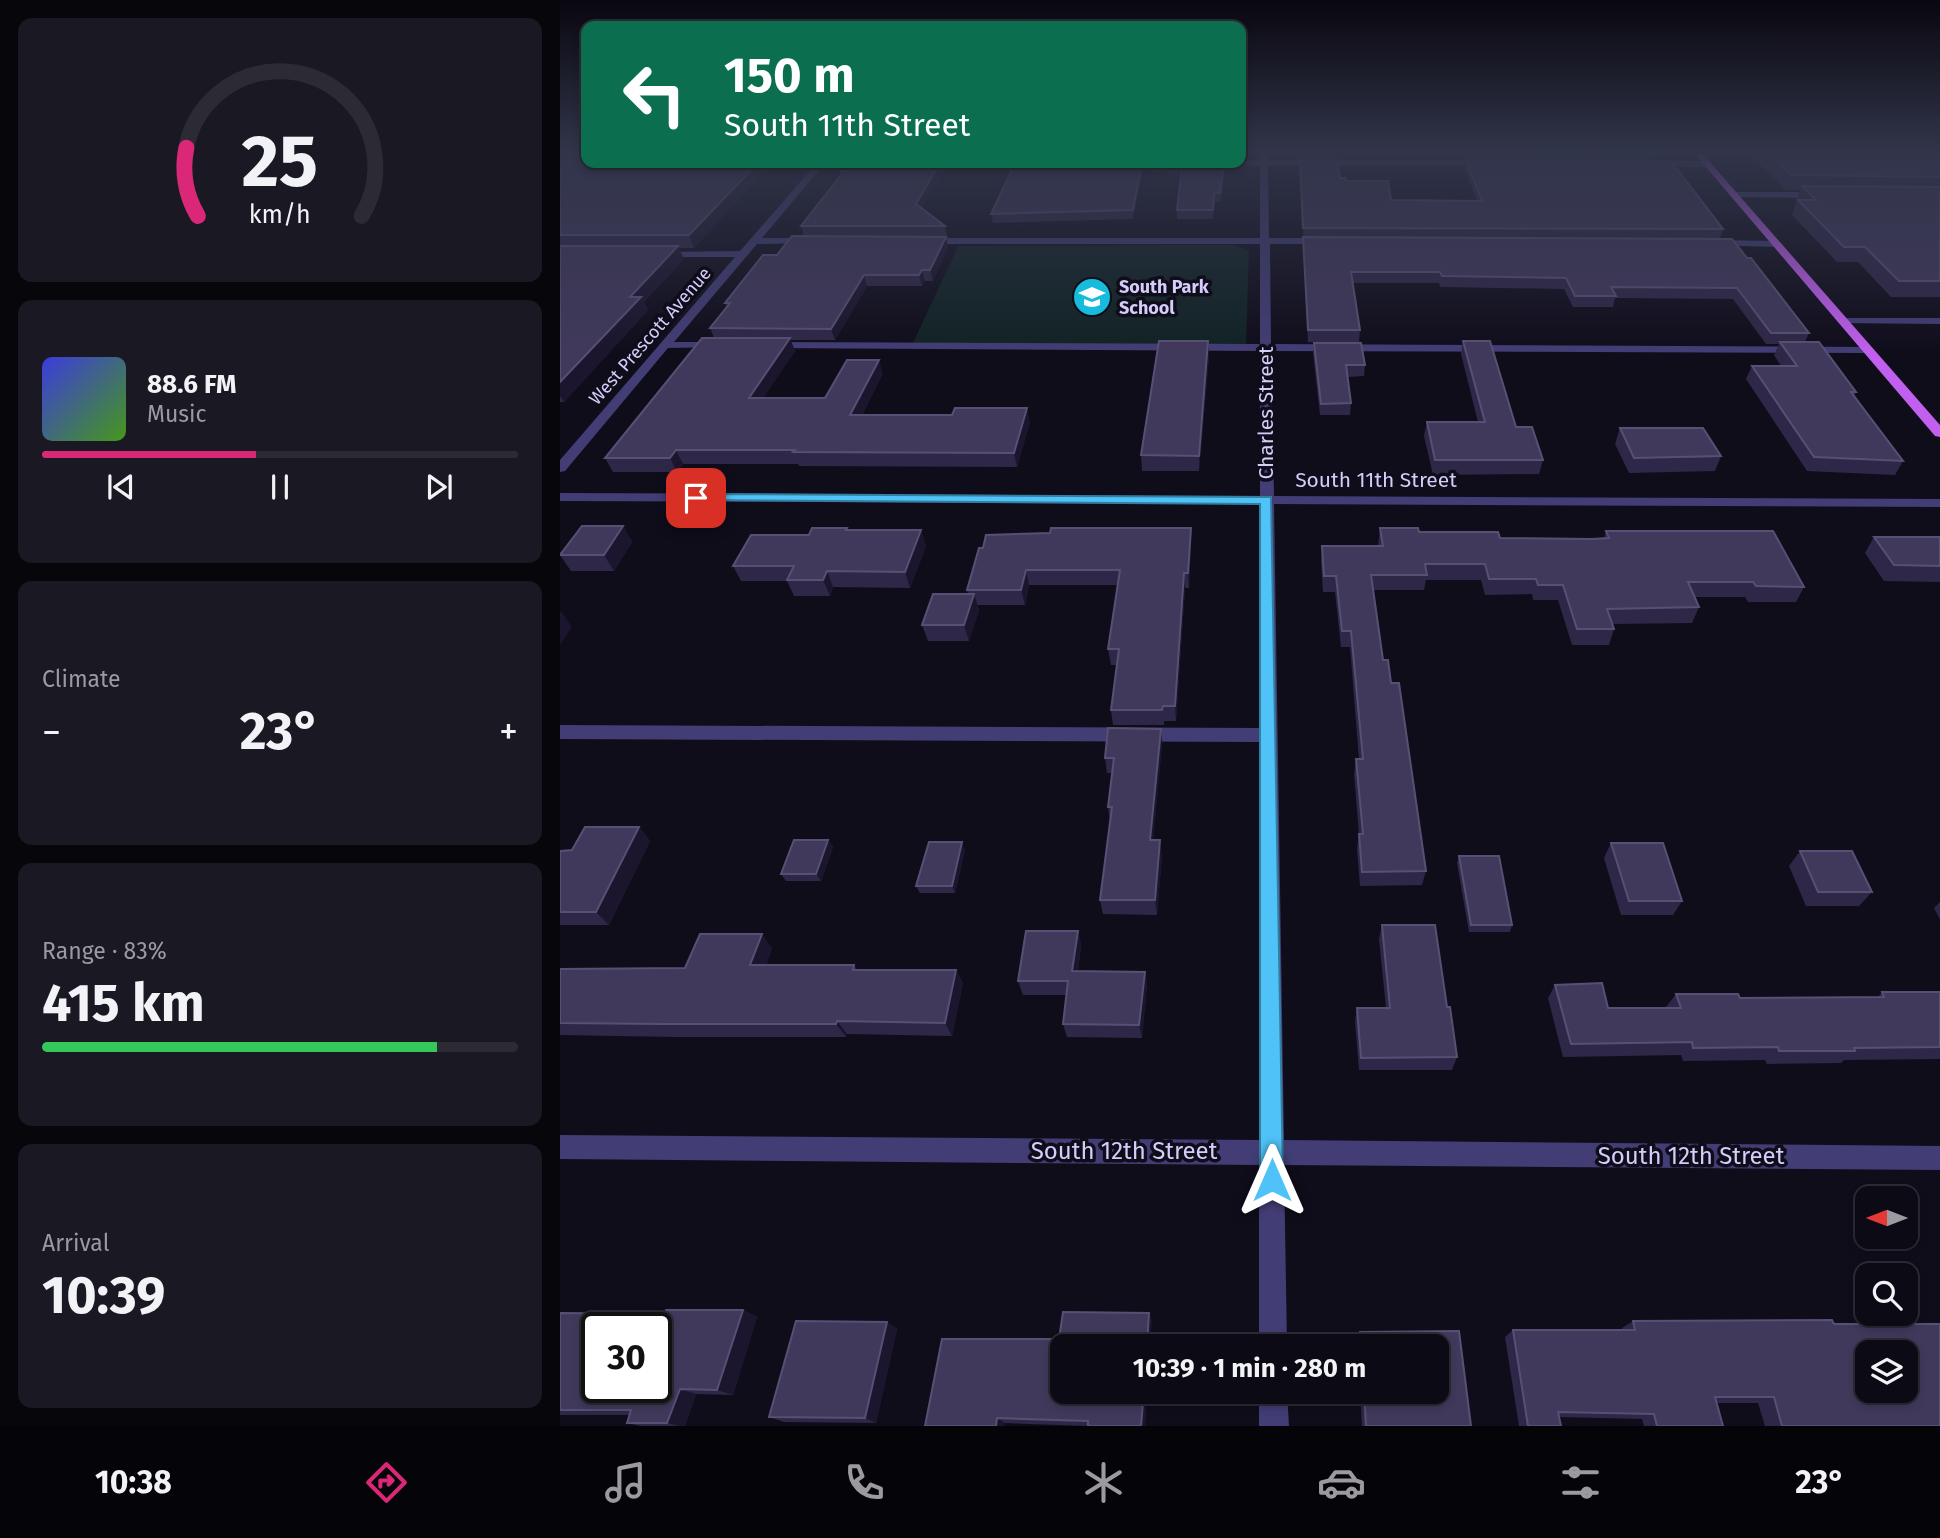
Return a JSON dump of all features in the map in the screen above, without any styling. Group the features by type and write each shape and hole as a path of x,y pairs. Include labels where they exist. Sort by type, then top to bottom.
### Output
{"main road":[{"path":"1756,220 1940,433"}],"street":[{"name":"West Prescott Avenue","path":"560,468 565,457 772,220"},
{"name":"Charles Street","path":"1265,220 1273,1334"},
{"path":"754,241 824,241"},
{"path":"907,241 1334,241"},
{"path":"1707,243 1777,244"},
{"path":"652,254 743,254"},
{"path":"1843,321 1940,321"},
{"path":"665,345 735,345"},
{"path":"763,345 1868,350"},
{"name":"South 11th Street","path":"560,497 1940,503"},
{"path":"560,732 1269,735"},
{"name":"South 12th Street","path":"560,1147 1940,1158"},
{"path":"1273,1404 1274,1426"}],"shaded area":[{"path":"1235,245 1249,250 1246,345 913,343 958,246"}],"building":[{"path":"560,220 704,220 689,235 560,235"},
{"path":"806,220 936,220 945,226 801,226"},
{"path":"1303,220 1716,220 1723,229 1303,228"},
{"path":"1817,220 1940,220 1940,281 1899,281 1865,247 1844,247"},
{"path":"792,236 946,237 930,270 922,270 919,275 864,275 831,329 710,328 730,303 725,303 763,255 777,255"},
{"path":"1303,237 1732,239 1747,258 1751,258 1809,333 1771,333 1737,288 1611,287 1616,296 1575,296 1566,278 1442,276 1440,272 1351,272 1360,330 1308,330"},
{"path":"560,246 678,246 630,297 641,297 560,382"},
{"path":"702,338 790,338 749,398 825,398 847,360 879,360 850,415 952,415 955,408 1027,408 1014,453 676,450 670,458 605,458"},
{"path":"1159,341 1208,341 1199,456 1141,455"},
{"path":"1463,341 1490,341 1516,427 1532,427 1543,460 1435,460 1427,422 1485,422"},
{"path":"1780,342 1819,342 1856,392 1851,392 1903,461 1814,457 1752,366 1797,366"},
{"path":"1314,343 1361,343 1365,365 1346,365 1351,403 1321,404"},
{"path":"1620,428 1703,428 1721,456 1634,458"},
{"path":"582,526 623,526 604,555 560,555"},
{"path":"812,528 921,530 905,572 827,571 823,580 787,580 794,566 733,566 751,535 809,535"},
{"path":"1051,528 1191,528 1188,573 1184,573 1175,706 1163,706 1162,710 1111,710 1119,649 1108,649 1120,570 1026,570 1021,590 967,590 979,548 983,548 986,535 1050,533"},
{"path":"1380,528 1418,528 1419,532 1498,532 1500,538 1592,539 1609,538 1606,531 1773,531 1804,587 1756,586 1753,582 1688,582 1699,607 1607,609 1614,629 1577,629 1563,585 1538,585 1536,579 1489,579 1485,564 1425,564 1427,575 1371,575 1383,660 1388,660 1391,683 1399,683 1426,871 1362,872 1359,834 1363,834 1356,759 1363,759 1351,631 1342,631 1336,576 1324,576 1322,546 1383,546"},
{"path":"1874,537 1940,537 1940,566 1894,565"},
{"path":"933,594 974,594 964,625 922,625"},
{"path":"1108,728 1161,729 1150,840 1160,840 1155,900 1100,900 1112,807 1108,807 1114,758 1105,758"},
{"path":"585,827 639,827 596,912 560,912 560,851 572,850"},
{"path":"794,840 828,840 816,874 781,874"},
{"path":"929,842 962,842 952,886 916,886"},
{"path":"1611,843 1663,843 1682,901 1629,901"},
{"path":"1800,851 1852,851 1872,892 1818,892"},
{"path":"1459,856 1499,856 1512,925 1471,925"},
{"path":"1382,925 1435,925 1457,1057 1361,1058 1357,1008 1390,1008"},
{"path":"1026,931 1078,931 1072,971 1145,972 1139,1025 1063,1024 1068,981 1018,981"},
{"path":"700,934 762,934 750,965 854,965 853,970 956,970 945,1023 560,1023 560,969 685,968"},
{"path":"1602,983 1608,1008 1681,1008 1676,994 1738,994 1740,998 1884,997 1882,992 1940,992 1940,1047 1779,1051 1778,1047 1693,1048 1692,1042 1571,1044 1555,985"},
{"path":"666,1310 743,1310 717,1390 680,1389 667,1423 627,1423 631,1410 560,1410 560,1313 581,1313 581,1403 672,1403 672,1312"},
{"path":"1063,1312 1149,1313 1148,1334 1060,1334"},
{"path":"1832,1320 1834,1324 1855,1326 1940,1324 1940,1426 1782,1426 1774,1397 1715,1397 1723,1426 1657,1426 1654,1414 1558,1412 1561,1426 1528,1426 1513,1330 1635,1330 1633,1321"},
{"path":"796,1321 887,1322 865,1418 769,1417"},
{"path":"1459,1331 1471,1426 1366,1426 1365,1404 1449,1404 1449,1334 1360,1332"},
{"path":"942,1339 1050,1339 1050,1404 1143,1404 1141,1426 1088,1426 1088,1421 997,1418 996,1426 925,1426"}],"place":[{"name":"South Park School","path":"1092,297"}],"route":[{"path":"696,498 1267,500 1272,1180"}]}
